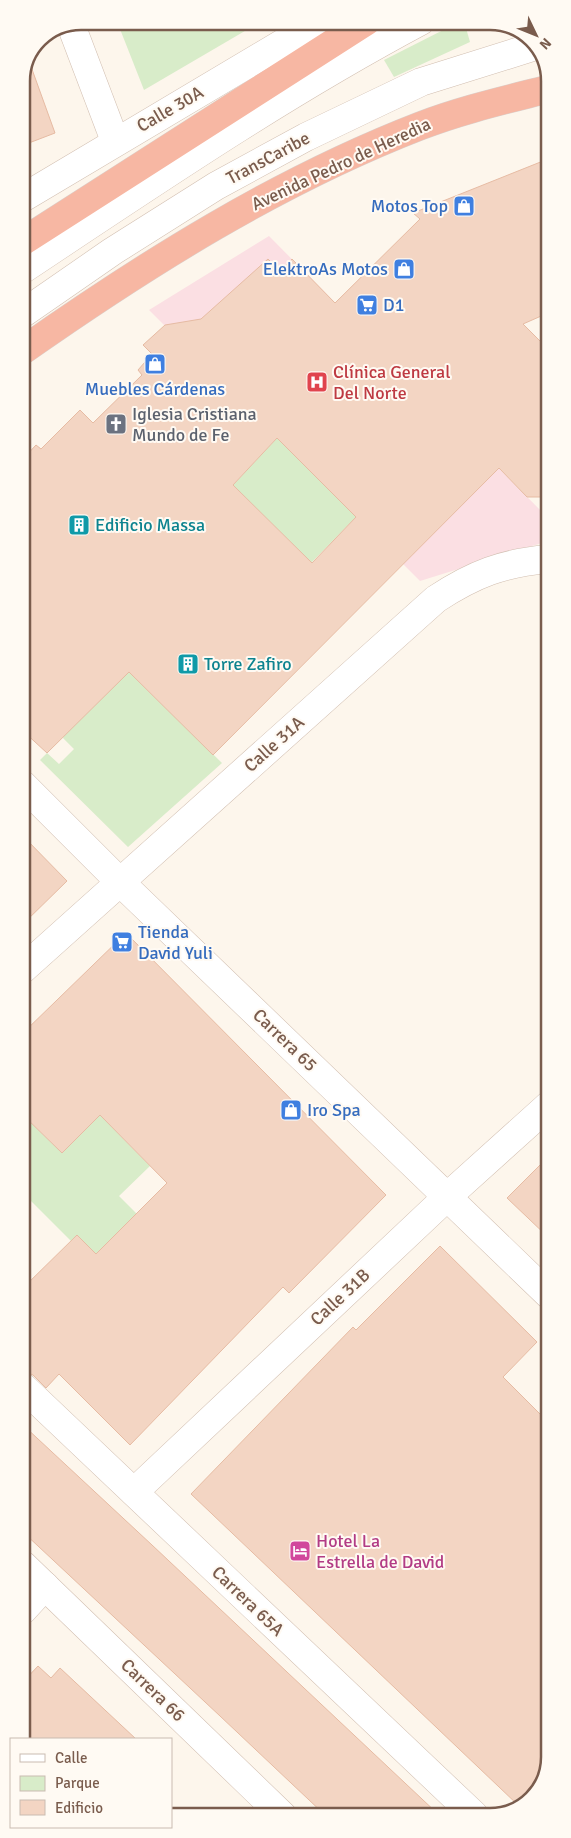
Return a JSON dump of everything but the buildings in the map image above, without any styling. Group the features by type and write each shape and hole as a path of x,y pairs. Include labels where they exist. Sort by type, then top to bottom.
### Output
{"highway":[{"path":"30,237 353,30"},
{"name":"Avenida Pedro de Heredia","path":"30,345 62,323 229,218 288,184 420,126 541,91"}],"street":[{"name":"Calle 30A","path":"30,194 115,141 305,30"},
{"path":"30,265 255,116 316,79 405,30"},
{"path":"73,31 115,141"},
{"name":"TransCaribe","path":"30,308 113,251 216,186 306,137 420,82 511,54"},
{"name":"Calle 31A","path":"30,963 436,599 461,583 490,569 541,560"},
{"name":"Carrera 65","path":"30,792 119,881 541,1287"},
{"name":"Calle 31B","path":"134,1492 448,1196 541,1112"},
{"name":"Carrera 65A","path":"30,1394 467,1808"},
{"name":"Carrera 66","path":"30,1572 275,1808"},
{"path":"30,1602 45,1586"}],"shaded area":[{"name":"Clínica General Del Norte","path":"269,236 541,511 541,543 420,581 149,310"}],"green space":[{"path":"120,30 247,30 144,90"},
{"path":"443,30 467,30 470,42 394,77 384,60"},
{"path":"277,438 356,517 311,563 233,485"},
{"path":"97,641 222,763 128,847 40,760 47,753 59,764 74,749 63,738"},
{"path":"100,1115 150,1166 119,1196 137,1214 96,1254 77,1236 71,1241 30,1200 30,1122 62,1153"}],"place":[{"name":"Motos Top","path":"464,206"},
{"name":"ElektroAs Motos","path":"404,269"},
{"name":"D1","path":"367,305"},
{"name":"Muebles Cárdenas","path":"155,364"},
{"name":"Clínica General Del Norte","path":"317,382"},
{"name":"Iglesia Cristiana Mundo de Fe","path":"116,424"},
{"name":"Edificio Massa","path":"79,525"},
{"name":"Torre Zafiro","path":"188,664"},
{"name":"Tienda David Yuli","path":"122,942"},
{"name":"Iro Spa","path":"291,1110"},
{"name":"Hotel La Estrella de David","path":"300,1551"}]}
